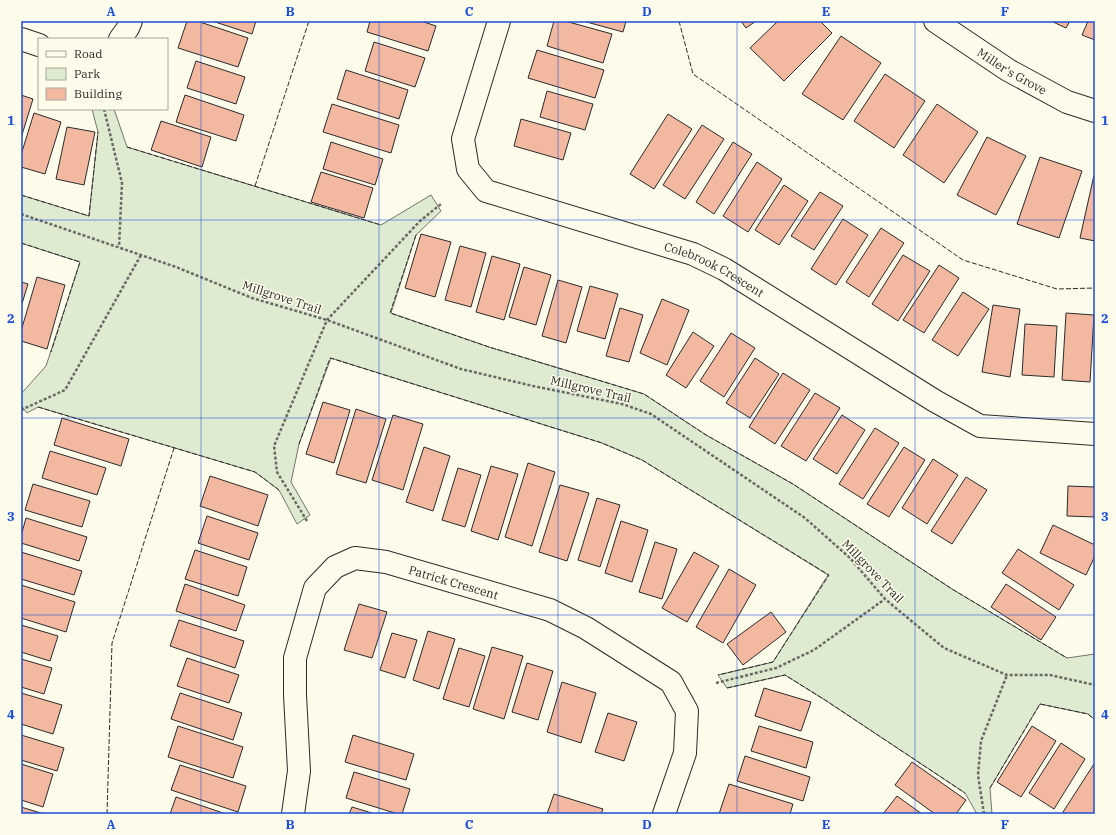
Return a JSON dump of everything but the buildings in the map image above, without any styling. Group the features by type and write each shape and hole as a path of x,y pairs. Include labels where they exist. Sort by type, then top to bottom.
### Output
{"street":[{"path":"121,38 128,28 130,21"},
{"name":"Colebrook Crescent","path":"499,21 463,139 468,169 486,191 693,254 724,269 935,401 980,426 1095,434"},
{"name":"Miller's Grove","path":"935,21 1008,70 1067,102 1095,111"},
{"path":"21,39 38,45"},
{"name":"Patrick Crescent","path":"293,814 295,810 299,771 295,695 295,658 315,588 335,567 355,558 386,562 550,610 586,628 671,682 687,712 685,753 664,814"}],"path":[{"path":"104,110 122,183 119,247"},
{"path":"307,521 277,472 274,446 326,320 420,221 441,204"},
{"name":"Millgrove Trail","path":"21,214 176,267 252,298 326,320 461,369 533,386 622,404 650,414 806,518 850,558 885,599 944,648 1007,675 1050,675 1095,685"},
{"path":"21,410 65,390 141,255"},
{"path":"716,683 776,668 814,650 885,599"},
{"path":"984,814 978,775 981,741 1007,675"}],"green space":[{"path":"92,110 114,110 127,147 381,225 431,195 441,211 416,235 391,313 489,347 644,394 706,435 793,484 952,589 1067,658 1095,654 1095,720 1088,714 1040,704 990,788 992,814 977,814 965,793 785,675 727,688 718,675 773,662 828,575 642,460 602,443 331,358 299,444 291,482 310,515 297,524 279,490 255,472 38,407 27,413 21,405 21,394 46,366 80,262 21,243 21,195 89,216 98,132"}],"fence":[{"path":"255,186 309,21"},
{"path":"679,21 693,74 963,260 1057,289 1095,288"},
{"path":"21,195 89,216 98,132"},
{"path":"127,147 381,225"},
{"path":"416,235 390,313 489,347 644,394 706,435 793,484 952,589 1067,658"},
{"path":"21,243 80,262 51,352"},
{"path":"299,444 330,358 602,443 642,460 829,575 773,662 718,675"},
{"path":"38,407 255,472 279,490"},
{"path":"107,814 112,643 174,448"},
{"path":"727,688 785,675 965,793"},
{"path":"990,788 1040,704 1088,714 1095,720"}]}
